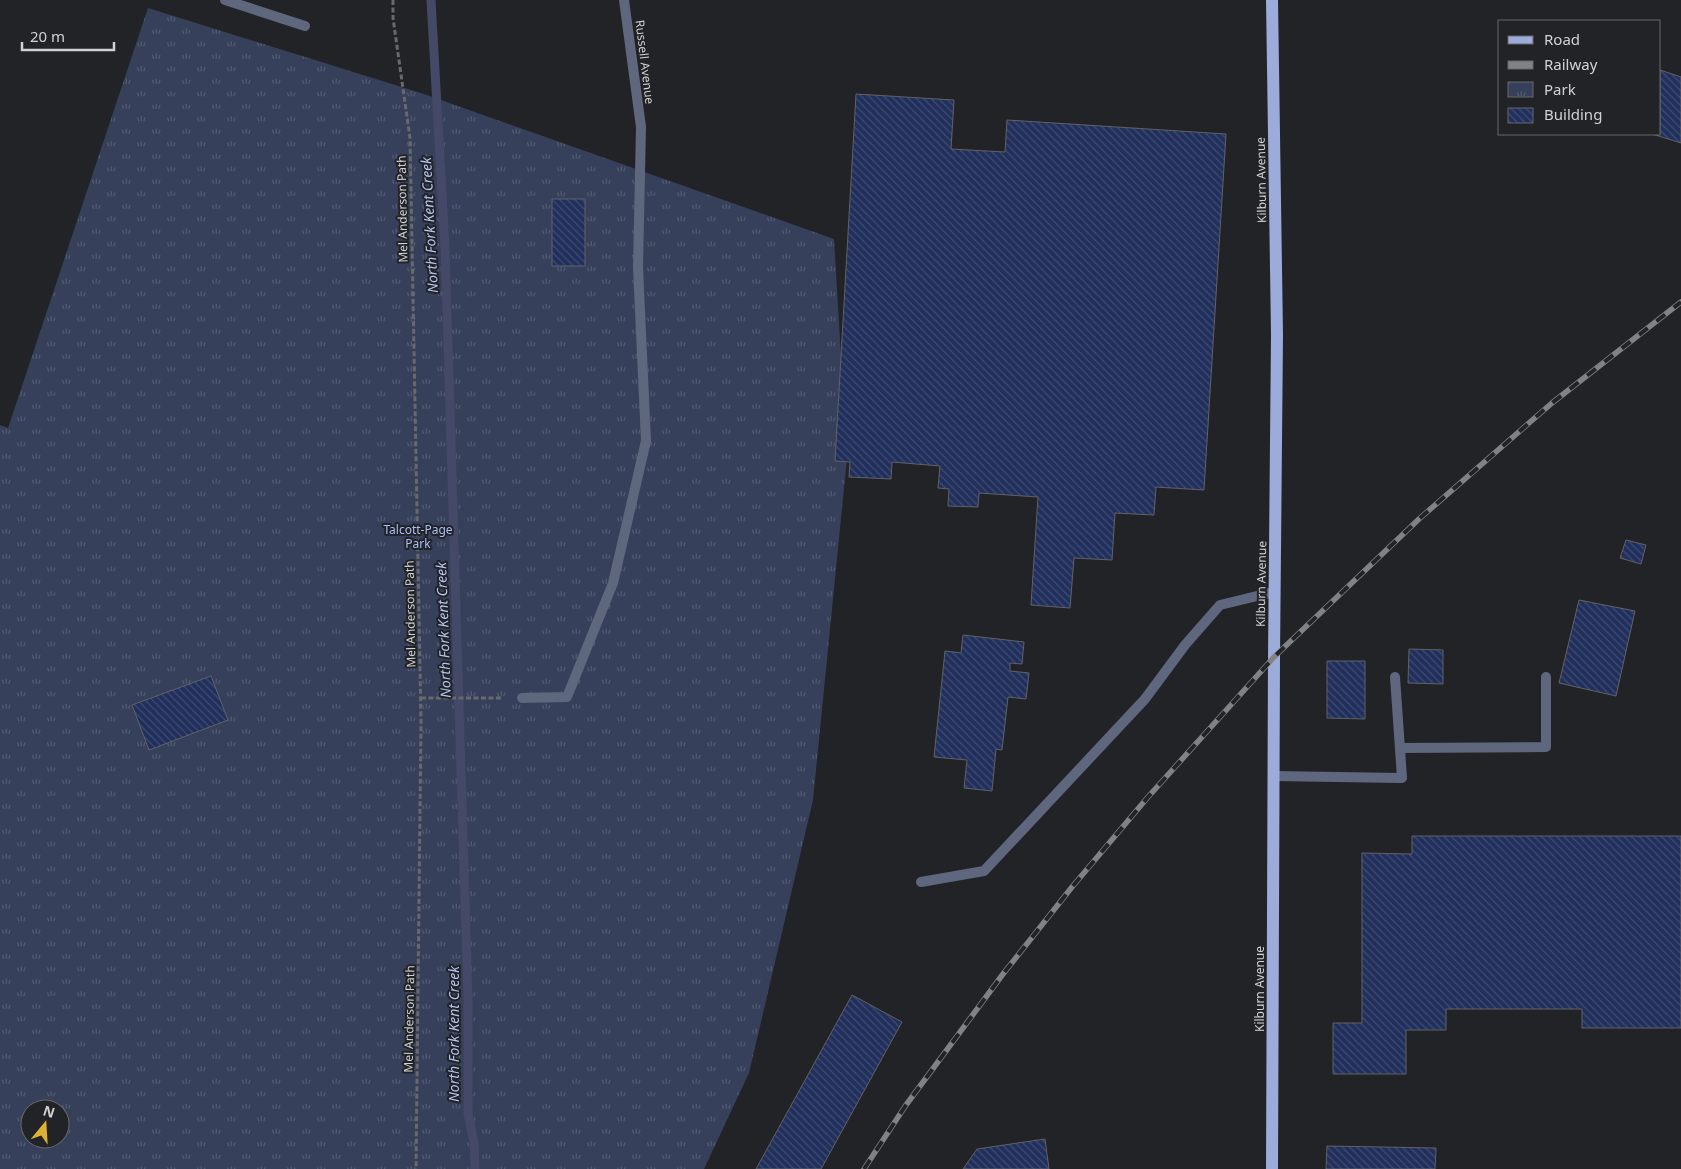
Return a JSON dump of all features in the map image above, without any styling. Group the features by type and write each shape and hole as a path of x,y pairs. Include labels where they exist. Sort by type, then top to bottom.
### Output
{"main road":[{"name":"Kilburn Avenue","path":"1272,0 1277,336 1272,1169"}],"street":[{"path":"225,0 305,26"},
{"name":"Russell Avenue","path":"522,698 567,697 612,583 646,441 638,266 641,127 624,0"},
{"path":"921,882 984,870 1146,699 1185,645 1220,605 1274,592"},
{"path":"1400,748 1546,746 1546,677"},
{"path":"1273,776 1402,778 1395,678"}],"path":[{"name":"Mel Anderson Path","path":"393,0 393,18 410,138 421,698 416,1169"},
{"path":"421,698 480,698"}],"green space":[{"name":"Talcott-Page Park","path":"148,8 424,94 834,239 847,458 813,800 749,1073 704,1169 0,1169 0,425 8,428"}],"building":[{"path":"1661,70 1681,77 1681,143 1655,135 1661,135"},
{"path":"856,94 954,100 951,149 1005,152 1007,120 1226,134 1204,490 1156,487 1154,515 1115,513 1112,560 1074,558 1070,608 1031,605 1038,497 979,493 978,507 948,506 949,489 938,488 940,466 892,462 891,479 849,477 850,462 835,461"},
{"path":"552,199 585,199 585,266 552,266"},
{"path":"1626,540 1646,545 1641,564 1620,558"},
{"path":"1579,600 1635,611 1616,696 1559,683"},
{"path":"963,635 1024,642 1022,664 1010,663 1010,671 1029,673 1026,699 1008,697 1002,750 996,749 992,791 964,788 967,760 934,757 945,651 961,653"},
{"path":"1409,649 1443,650 1443,684 1408,683"},
{"path":"1327,661 1365,661 1365,719 1327,718"},
{"path":"211,676 228,720 149,750 132,705"},
{"path":"1412,836 1681,836 1681,1028 1582,1028 1582,1009 1446,1009 1446,1030 1406,1030 1406,1074 1333,1074 1333,1023 1362,1023 1362,853 1412,854"},
{"path":"852,995 902,1022 821,1169 756,1169"},
{"path":"1045,1139 1049,1169 963,1169 977,1149"},
{"path":"1327,1146 1436,1148 1435,1169 1326,1169"}],"waterway":[{"name":"North Fork Kent Creek","path":"431,0 445,247 468,1000 468,1114 474,1142 475,1169"}],"railway":[{"path":"864,1169 906,1105 1003,974 1072,887 1148,797 1274,657 1419,519 1552,403 1681,302"}]}
